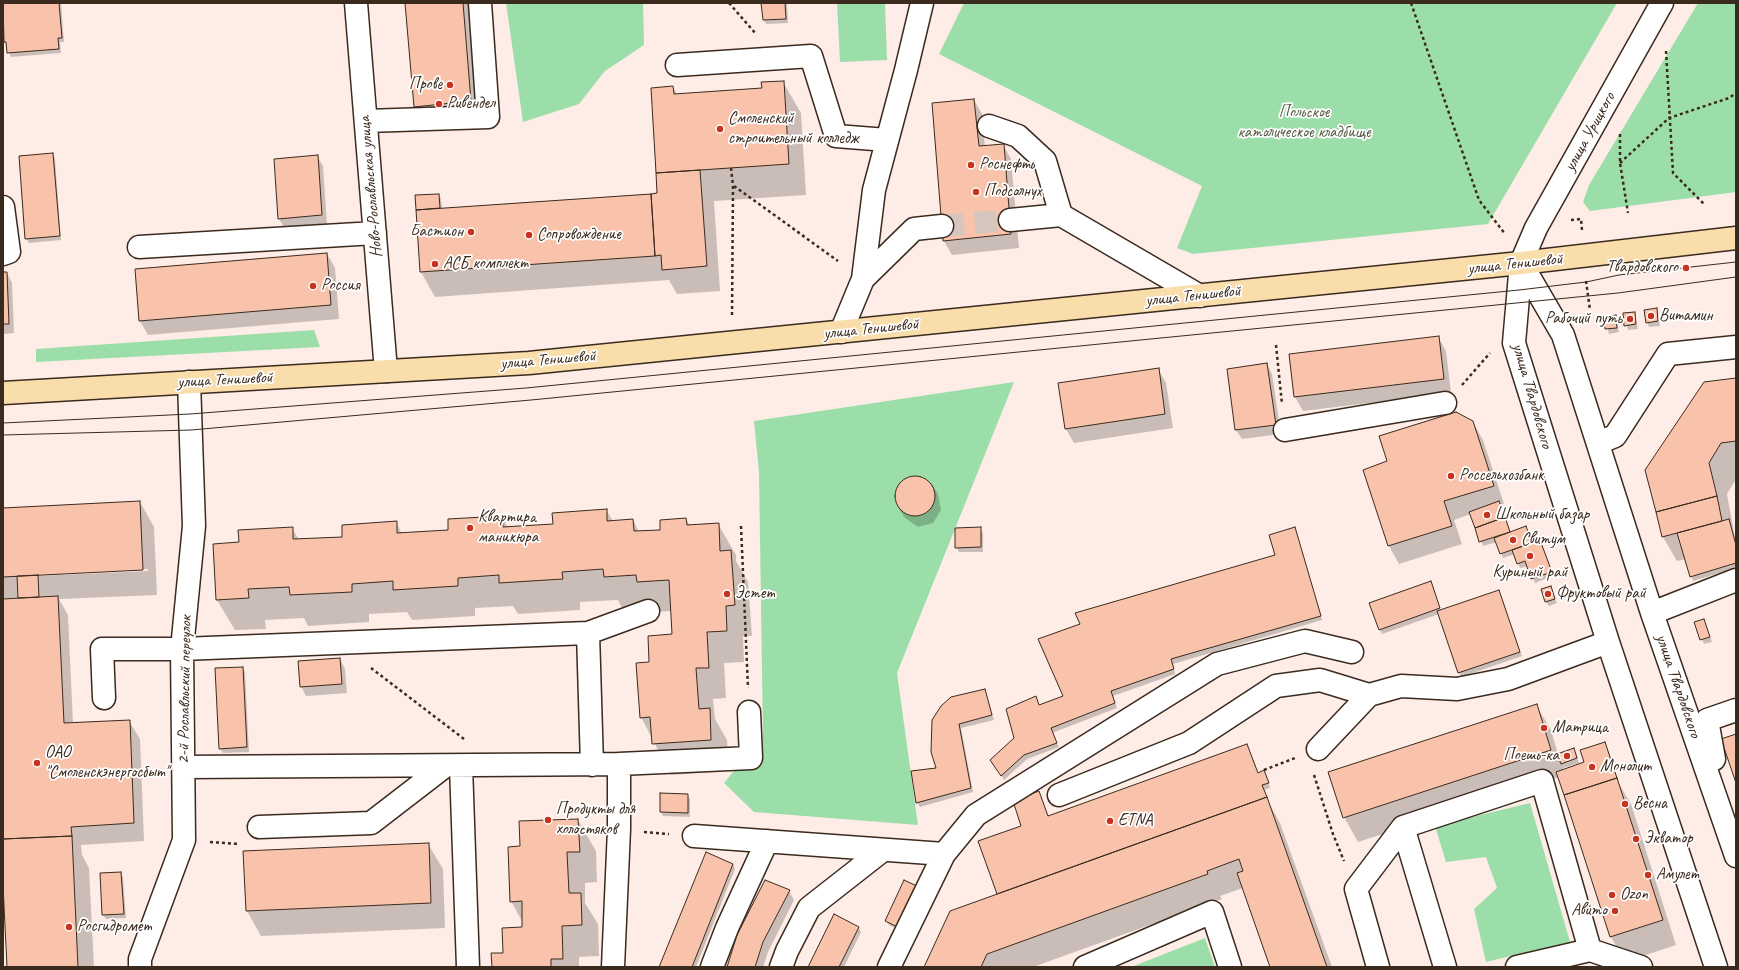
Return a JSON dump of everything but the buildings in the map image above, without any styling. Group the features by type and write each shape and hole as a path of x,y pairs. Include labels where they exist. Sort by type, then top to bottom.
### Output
{"main road":[{"name":"улица Тенишевой","path":"3,393 529,363 1521,263 1736,238"}],"street":[{"name":"Ново-Рославльская улица","path":"356,3 386,371"},
{"path":"366,121 488,116 480,3"},
{"path":"841,332 863,279 874,190 922,3"},
{"name":"улица Урицкого","path":"1521,263 1536,228 1662,3"},
{"path":"677,65 811,56 836,136 887,140"},
{"path":"989,126 1018,136 1045,161 1061,215"},
{"path":"3,207 9,252 3,254"},
{"path":"1010,220 1061,215 1200,296"},
{"path":"863,279 914,229 942,226"},
{"path":"139,247 375,234"},
{"name":"улица Твардовского","path":"1521,263 1563,335 1652,613 1736,856"},
{"name":"улица Твардовского","path":"1521,263 1514,343 1608,642 1716,967"},
{"path":"1598,443 1615,436 1668,354 1736,347"},
{"name":"2-й Рославльский переулок","path":"140,967 140,959 184,840 182,649 194,526 189,382"},
{"path":"1285,430 1446,403"},
{"path":"1652,613 1736,580"},
{"path":"104,698 102,649 182,649 588,633 648,611"},
{"path":"588,633 592,764"},
{"path":"889,967 944,854 976,815 1217,664 1305,641 1352,652"},
{"path":"1318,749 1369,695 1401,686 1457,689 1508,679 1608,642"},
{"path":"1059,795 1189,743 1276,686 1320,680 1369,695"},
{"path":"1727,830 1707,720 1736,710"},
{"path":"184,767 619,764 750,758 749,712"},
{"path":"613,967 619,830 619,764"},
{"path":"259,827 371,823 453,766"},
{"path":"453,766 468,967"},
{"path":"1378,967 1356,889 1403,827 1542,781 1590,950"},
{"path":"1403,827 1445,967"},
{"path":"694,836 944,854"},
{"path":"712,967 727,928 767,841"},
{"path":"781,967 787,950 810,908 883,850"},
{"path":"1085,967 1212,912 1230,967"},
{"path":"1517,967 1557,962 1590,950 1641,967"}],"path":[{"path":"728,3 779,58"},
{"path":"1411,3 1479,200 1507,236"},
{"path":"1666,44 1673,173 1704,204"},
{"path":"1620,163 1669,118 1729,98 1736,93"},
{"path":"1620,132 1620,163 1628,213"},
{"path":"731,168 733,186 732,343"},
{"path":"733,186 863,279"},
{"path":"1276,345 1285,430"},
{"path":"1446,403 1490,353"},
{"path":"741,526 749,712"},
{"path":"370,667 469,742"},
{"path":"1318,749 1314,773 1333,834"},
{"path":"1264,770 1286,762"},
{"path":"619,830 694,836"},
{"path":"184,840 241,844"}],"green space":[{"path":"506,3 643,3 644,45 605,71 579,104 523,122"},
{"path":"837,3 885,3 887,60 840,62"},
{"name":"Польское католическое кладбище","path":"964,3 1617,3 1488,224 1193,254 1177,248 1202,186 939,54"},
{"path":"1698,3 1736,3 1736,192 1590,211 1583,202 1589,185"},
{"path":"314,330 320,347 36,362 36,349"},
{"path":"1014,382 897,673 918,825 754,812 724,783 763,736 759,472 754,421"},
{"path":"1530,803 1570,942 1486,962 1474,909 1497,888 1486,857 1446,862 1435,826"},
{"path":"1205,938 1215,967 1131,967"}],"tunnel":[{"path":"942,226 1010,220"}],"tram line":[{"path":"3,423 190,414 526,388 1519,290 1586,282 1619,275 1736,262"},
{"path":"3,435 191,430 531,400 1618,293 1736,277"}],"place":[{"name":"Прове","path":"450,85"},
{"name":"Ривендел","path":"439,104"},
{"name":"Смоленский строительный колледж","path":"720,129"},
{"name":"Роснефть","path":"971,165"},
{"name":"Подсолнух","path":"976,192"},
{"name":"Бастион","path":"471,232"},
{"name":"Сопровождение","path":"529,235"},
{"name":"АСБ комплект","path":"435,264"},
{"name":"Твардовского","path":"1686,268"},
{"name":"Россия","path":"313,286"},
{"name":"Витамин","path":"1651,316"},
{"name":"Рабочий путь","path":"1630,319"},
{"name":"Россельхозбанк","path":"1451,476"},
{"name":"Школьный базар","path":"1487,515"},
{"name":"Квартира маникюра","path":"470,528"},
{"name":"Свитум","path":"1513,540"},
{"name":"Куриный рай","path":"1530,556"},
{"name":"Эстет","path":"727,594"},
{"name":"Фруктовый рай","path":"1548,594"},
{"name":"Матрица","path":"1544,728"},
{"name":"Поешь-ка","path":"1567,756"},
{"name":"ОАО \"Смоленскэнергосбыт\"","path":"37,763"},
{"name":"Монолит","path":"1592,767"},
{"name":"Весна","path":"1625,804"},
{"name":"Продукты для холостяков","path":"548,820"},
{"name":"ETNA","path":"1110,821"},
{"name":"Экватор","path":"1636,839"},
{"name":"Амулет","path":"1648,875"},
{"name":"Ozon","path":"1612,895"},
{"name":"Авито","path":"1615,911"},
{"name":"Росгидромет","path":"69,927"}]}
